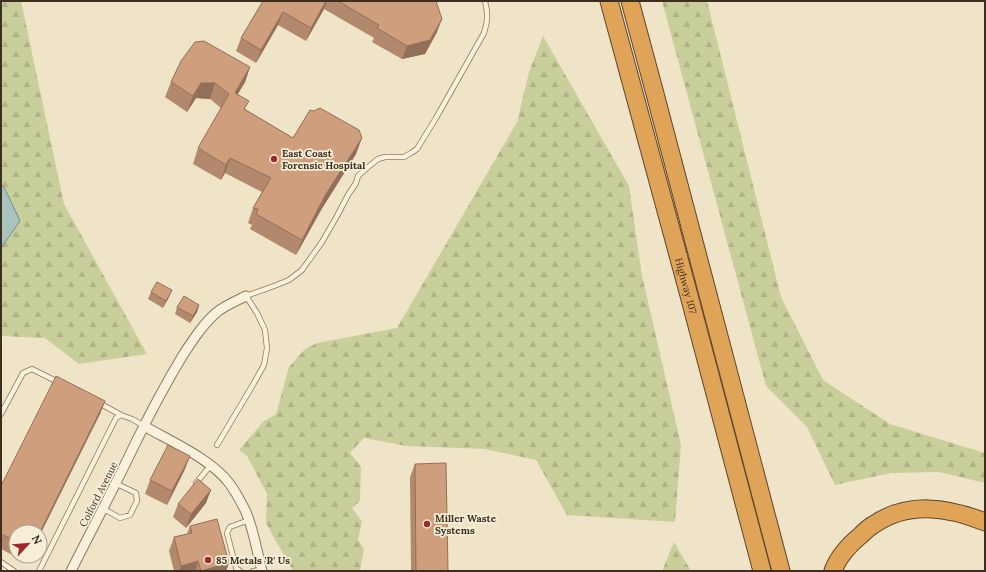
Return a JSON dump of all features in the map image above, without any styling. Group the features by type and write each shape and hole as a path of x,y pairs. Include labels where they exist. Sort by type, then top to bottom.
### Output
{"highway":[{"name":"Highway 107","path":"609,1 688,288 762,571"},
{"name":"Highway 107","path":"630,1 781,571"},
{"path":"833,571 835,565 853,542 872,525 890,516 913,509 937,509 961,513 985,521"}],"street":[{"name":"Colford Avenue","path":"71,571 168,380 196,336 217,312 246,296"},
{"path":"144,426 211,465 229,483 249,520 259,571"}],"lane":[{"path":"217,445 264,364 267,348 264,330 257,313 246,296 289,280 302,270 322,242 356,183 358,176 368,167 378,159 385,157 404,157 417,148 436,118 484,33 488,15 485,1"},
{"path":"1,414 23,373 32,369 66,386"},
{"path":"93,401 144,426"},
{"path":"39,571 116,418 121,415"},
{"path":"196,483 211,465"},
{"path":"102,508 120,518 130,515 137,501 136,493 115,483"},
{"path":"240,571 236,568 227,533 230,527 249,520"},
{"path":"1,562 14,571"}],"green space":[{"path":"1,1 21,1 64,204 147,354 79,364 45,338 1,336 1,248 20,221 5,189 1,184"},
{"path":"662,1 707,1 781,297 823,380 890,424 985,453 985,483 939,472 891,473 835,485 807,427 766,386"},
{"path":"543,36 629,186 642,276 681,445 675,522 567,515 536,460 485,449 406,446 364,438 350,453 361,467 360,501 352,508 362,521 358,540 364,549 360,571 293,571 266,523 267,494 247,456 239,450 263,422 276,414 289,367 305,349 317,343 397,328 517,122 529,72"},
{"path":"674,542 691,571 662,571"}],"water":[{"path":"1,184 5,189 20,221 1,248"}],"building":[{"path":"263,1 326,1 311,28 283,12 261,50 241,38"},
{"path":"338,1 436,1 442,19 430,40 407,46 377,28 379,25"},
{"name":"East Coast Forensic Hospital","path":"204,41 250,67 235,93 249,101 244,109 293,138 310,110 314,111 320,108 359,130 362,138 326,194 302,240 256,214 258,209 253,208 271,178 230,158 226,165 198,148 229,94 215,83 201,83 193,96 171,82 181,61 195,42"},
{"path":"157,282 172,290 166,301 151,292"},
{"path":"184,296 199,305 193,316 177,307"},
{"path":"56,376 105,401 44,524 8,524 8,537 1,534 1,486"},
{"path":"168,445 190,456 172,491 150,480"},
{"name":"Miller Waste Systems","path":"446,463 448,571 416,571 415,464"},
{"path":"198,479 211,490 191,514 178,504"},
{"path":"217,519 229,563 201,571 198,561 181,566 174,537 192,533 190,526"}],"place":[{"name":"East Coast Forensic Hospital","path":"274,159"},
{"name":"Miller Waste Systems","path":"427,524"},
{"name":"85 Metals 'R' Us","path":"208,560"}]}
